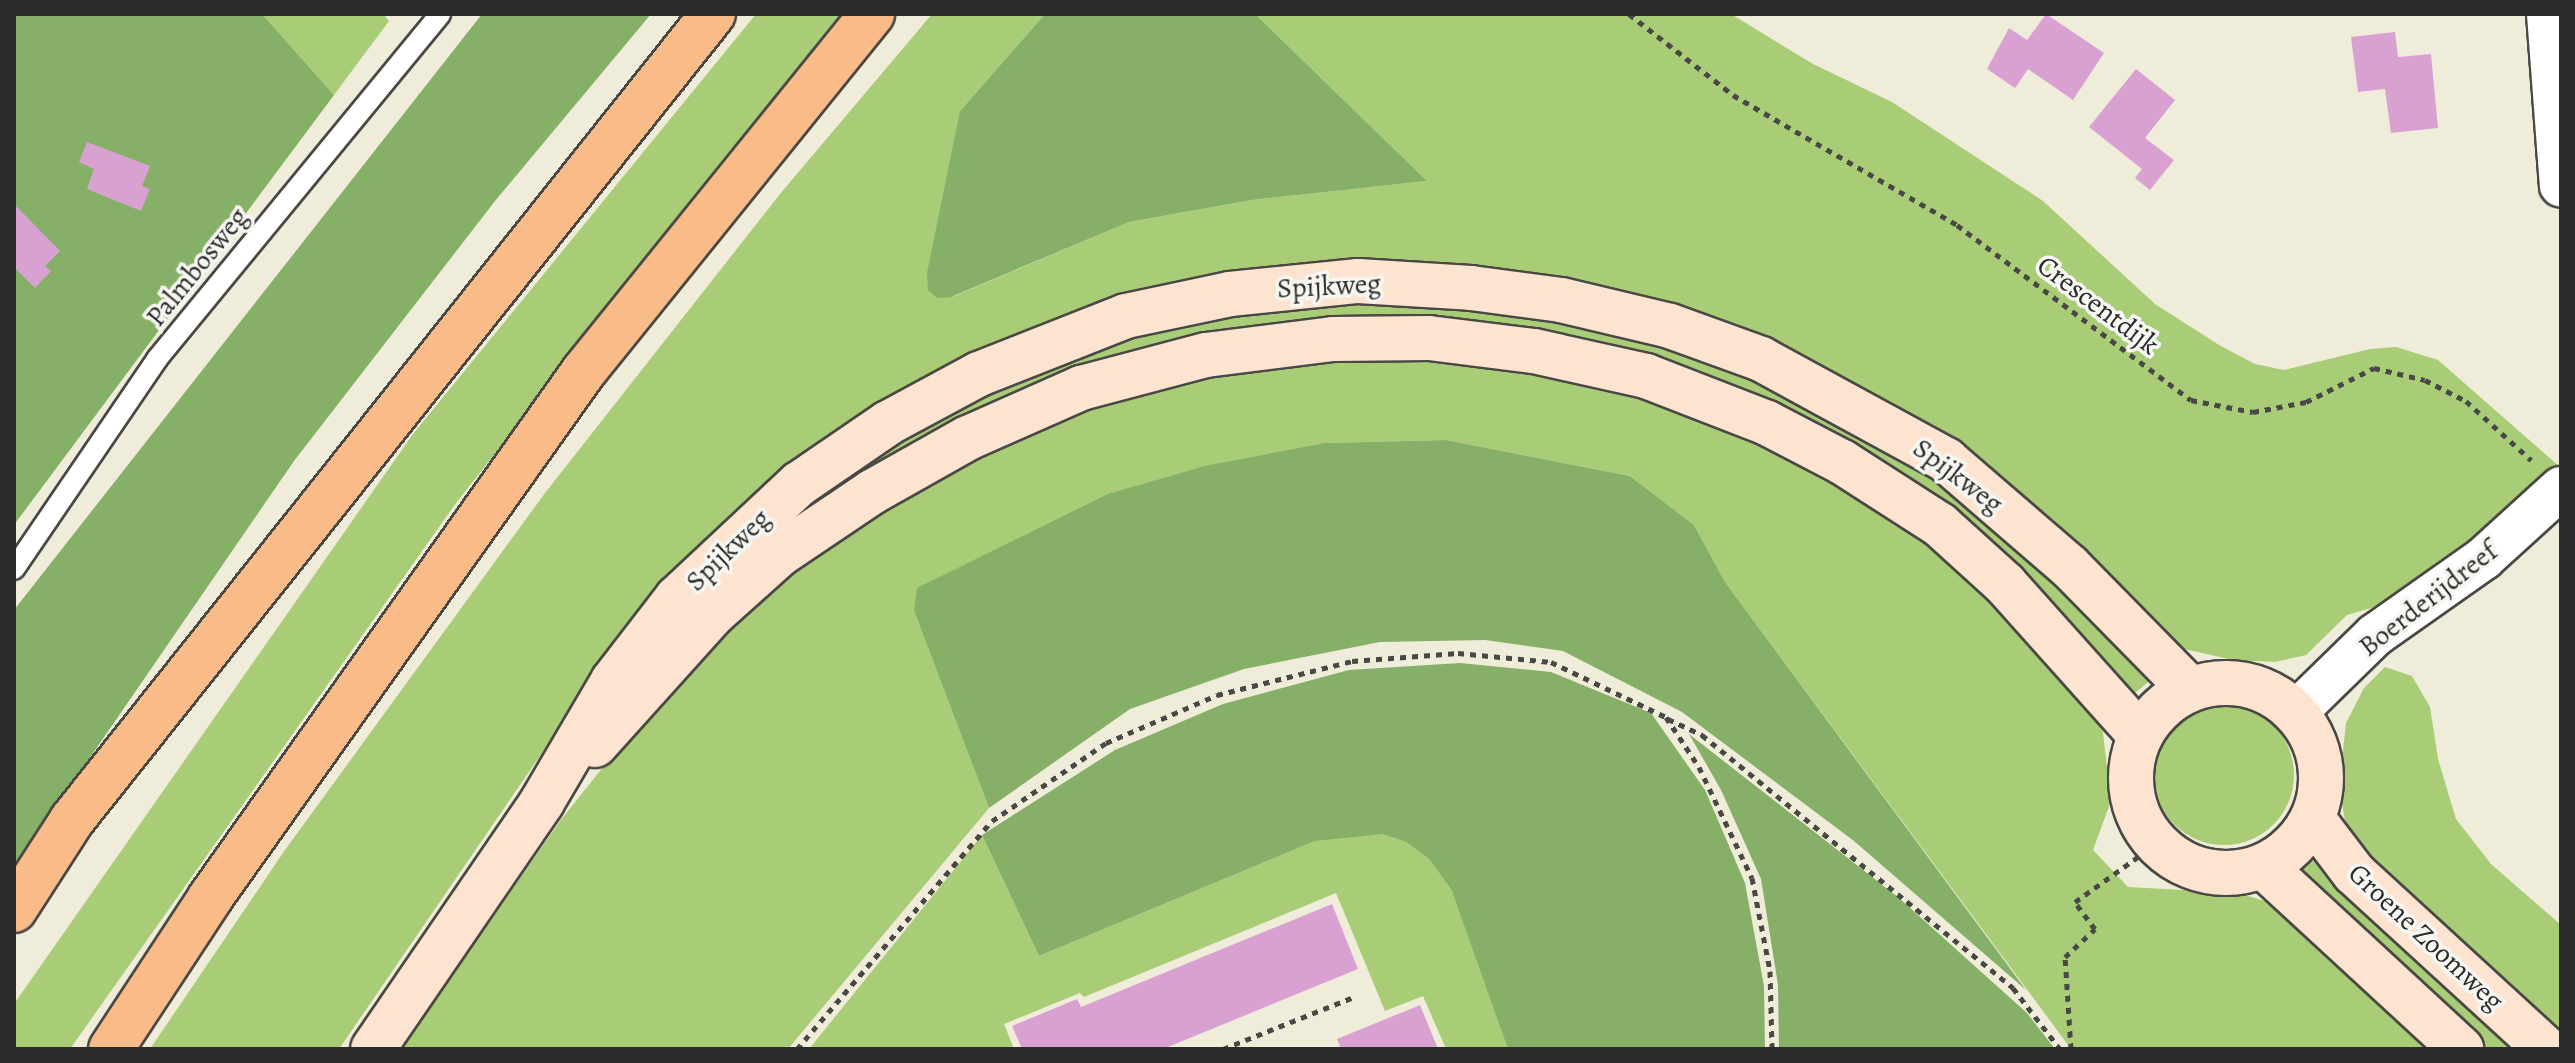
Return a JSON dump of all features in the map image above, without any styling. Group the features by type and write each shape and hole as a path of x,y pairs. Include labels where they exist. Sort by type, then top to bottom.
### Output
{"highway":[{"path":"14,910 72,820 713,14"},
{"path":"111,1049 210,898 584,371 872,14"}],"main road":[{"name":"Spijkweg","path":"373,1049 542,802 613,681 677,598 799,484 888,423 979,374 1126,316 1230,294 1358,281 1561,300 1670,326 1761,359 1946,460 2069,566 2190,689"},
{"name":"Spijkweg","path":"542,802 714,613 780,554 872,492 968,438 1081,388 1206,355 1333,339 1429,338 1534,351 1646,376 1767,423 1842,462 1940,525 2068,650 2140,735"},
{"path":"2228,682 2265,690 2296,712 2316,745 2322,782 2313,819 2293,847 2263,866 2235,874 2206,872 2179,862 2156,844 2139,820 2130,793 2131,763 2140,735 2161,707 2190,689 2228,682"},
{"name":"Groene Zoomweg","path":"2313,819 2354,873 2546,1049"},
{"name":"Groene Zoomweg","path":"2263,866 2461,1049"}],"street":[{"path":"2548,14 2561,186"},
{"name":"Boerderijdreef","path":"2296,712 2375,635 2484,558 2561,488"}],"lane":[{"name":"Palmbosweg","path":"14,569 157,359 440,14"}],"path":[{"name":"Crescentdijk","path":"1629,14 1733,95 1957,225 2191,400 2253,412 2306,402 2374,368 2412,377 2466,401 2561,488"},
{"path":"797,1049 992,821 1106,743 1217,695 1352,661 1458,653 1551,662 1702,735 2013,988 2060,1049"},
{"path":"1666,717 1699,767 1752,878 1770,971 1772,1049"},
{"path":"2071,1049 2065,957 2095,929 2075,902 2156,844"},
{"path":"1223,1049 1354,997"}],"green space":[{"path":"14,14 262,14 334,95 14,525"},
{"path":"262,14 383,14 389,21 334,95"},
{"path":"482,14 651,14 495,201 294,461 14,868 14,610"},
{"path":"756,14 843,14 456,503 70,1049 14,1049 14,1004 413,434"},
{"path":"932,14 1045,14 960,111 952,297 1129,222 1252,200 1427,181 1255,14 1731,14 1813,64 1892,102 2043,201 2155,304 2219,345 2255,364 2284,370 2370,349 2396,347 2438,360 2561,468 2409,597 2347,615 2306,655 2275,662 2233,660 2180,648 1886,411 1427,271 946,375 570,712 339,1049 150,1049 285,850 545,493 780,194"},
{"path":"1045,14 1255,14 1427,181 1252,200 1129,222 951,297 937,298 928,290 927,273 960,111"},
{"path":"1341,296 1500,301 1722,359 1979,504 2153,678 2129,698 1950,517 1493,331 1082,377 754,541 903,431 1131,328"},
{"path":"1448,354 1622,390 1789,448 1956,557 2101,716 2111,801 2093,850 2128,887 2238,893 2268,902 2296,920 2442,1049 2071,1049 1725,582 1694,525 1630,476 1446,440 1325,443 914,611 989,808 788,1049 401,1049 560,821 690,658 858,516 1077,407 1251,360"},
{"path":"1446,440 1630,476 1694,525 1725,582 2026,990 1854,841 1682,712 1563,651 1485,640 1380,642 1244,669 1130,709 989,808 914,611 917,588 1108,494 1205,466 1325,443"},
{"path":"1460,663 1551,672 1651,713 1705,790 1745,883 1764,986 1765,1049 1508,1049 1452,891 1429,859 1406,842 1382,834 1315,841 1039,956 982,835 1115,750 1223,704 1349,670"},
{"path":"2385,667 2412,676 2430,707 2438,759 2456,819 2491,864 2561,925 2561,1041 2348,838 2339,787 2346,723 2364,688"},
{"path":"2224,705 2251,711 2273,726 2288,748 2294,775 2288,802 2273,824 2251,839 2224,845 2197,839 2175,824 2160,802 2154,775 2160,748 2175,726 2197,711"},
{"path":"1689,734 1899,898 2027,1013 2055,1049 1779,1049 1778,985 1761,879 1721,790"},
{"path":"1354,834 1382,834 1406,842 1429,859 1452,891 1508,1049 1446,1049 1423,996 1385,1011 1336,893 1084,997 1080,993 1004,1024 1014,1049 809,1049 982,835 1039,956 1315,841"},
{"path":"2320,855 2525,1049 2480,1049 2297,874"}],"building":[{"path":"2046,14 2104,53 2073,100 2028,69 2015,88 1987,69 2009,28 2027,40"},
{"path":"2395,32 2398,57 2431,54 2438,128 2391,133 2385,89 2358,92 2351,37"},
{"path":"2136,69 2175,100 2145,138 2174,160 2150,190 2135,178 2142,169 2089,127"},
{"path":"87,142 150,166 142,186 150,189 141,211 87,189 94,169 79,162"},
{"path":"14,204 60,251 45,266 51,271 35,288 14,267"},
{"path":"1332,904 1358,969 1163,1049 1022,1049 1012,1026 1077,999 1081,1007"},
{"path":"1420,1005 1438,1049 1341,1049 1337,1039"}]}
